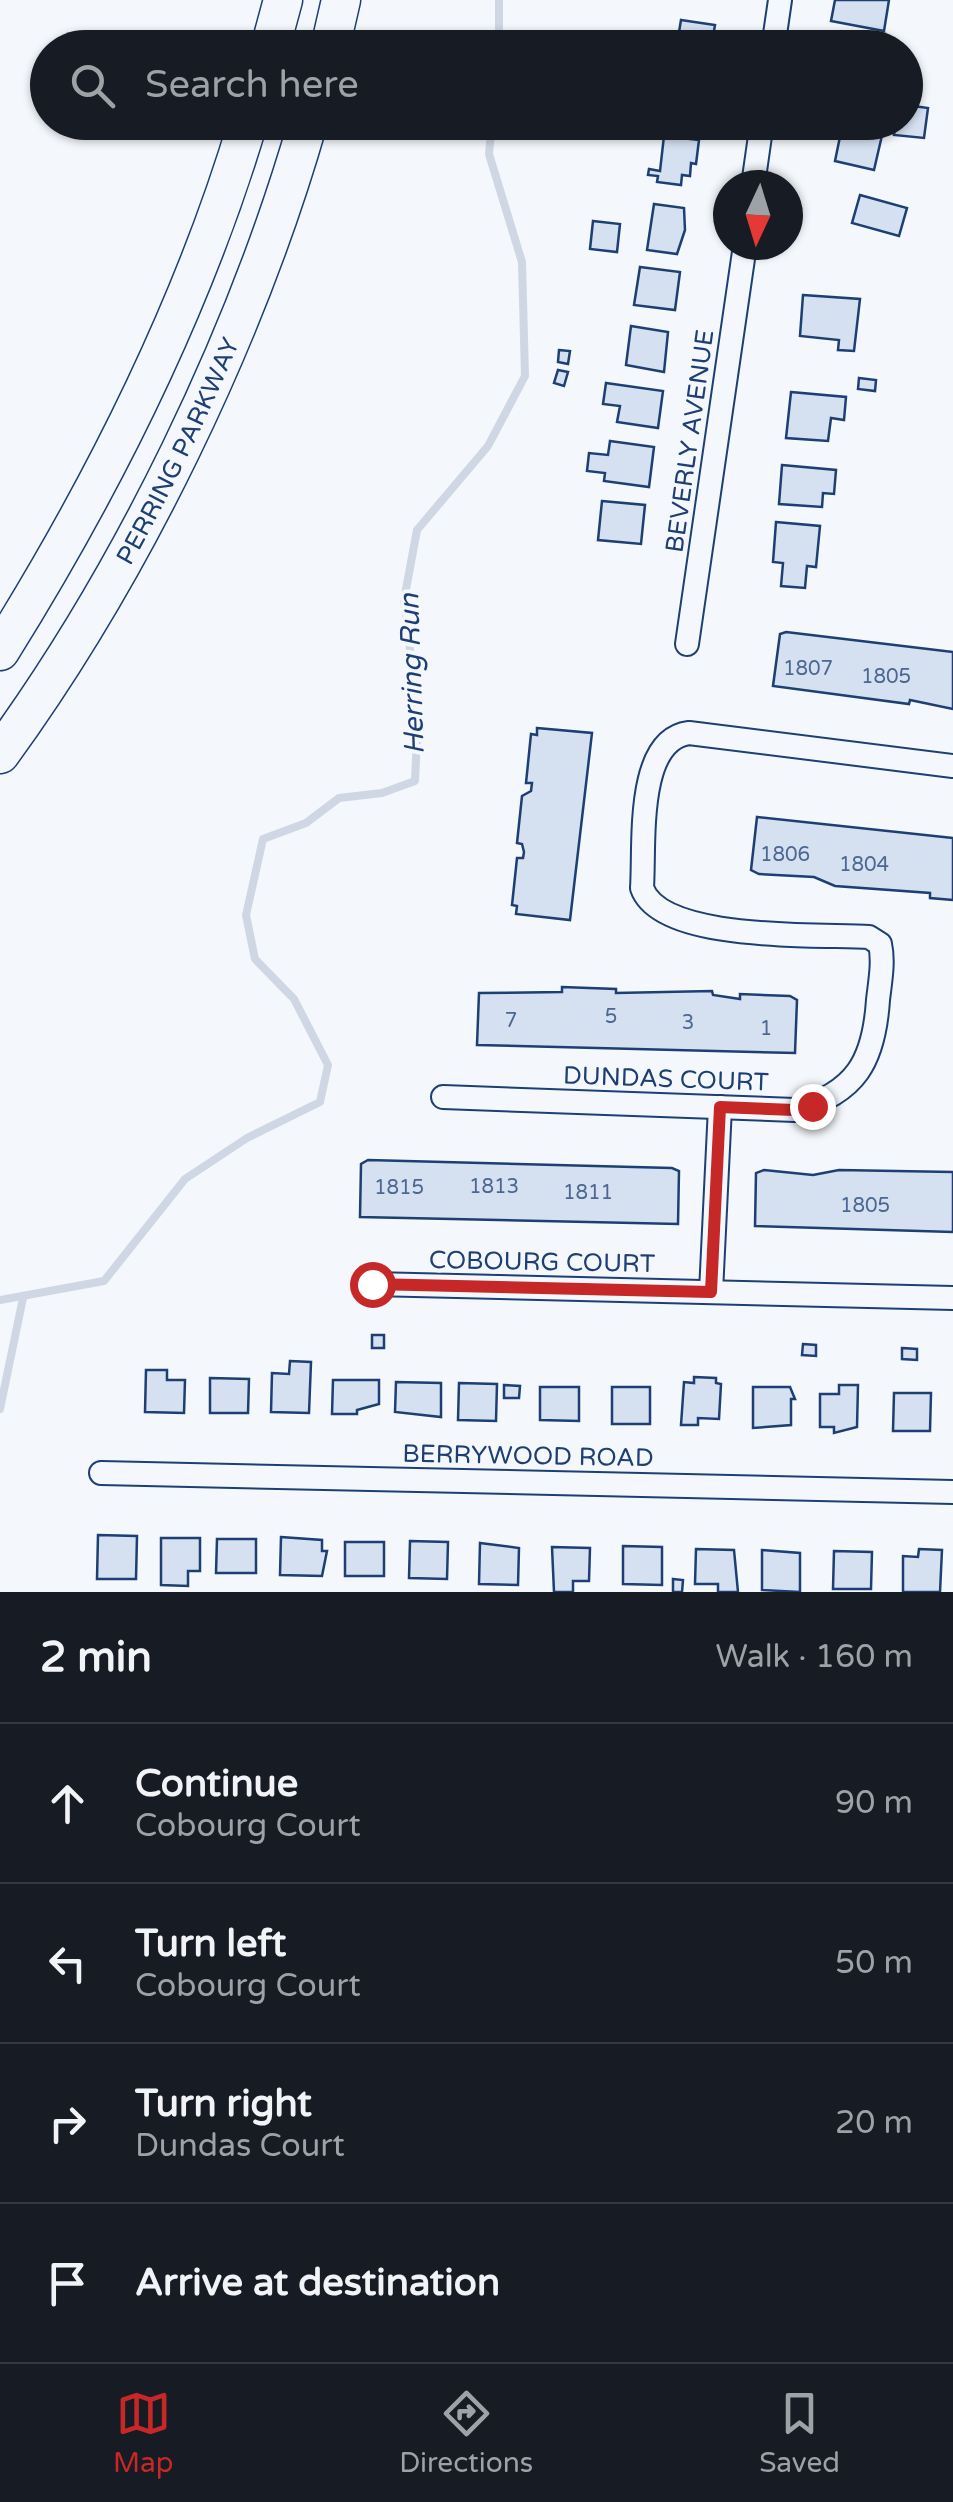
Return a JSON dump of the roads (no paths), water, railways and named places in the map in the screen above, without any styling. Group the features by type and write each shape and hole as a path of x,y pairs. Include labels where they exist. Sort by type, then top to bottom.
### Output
{"main road":[{"path":"275,30 283,0"},
{"path":"334,30 341,0"},
{"name":"PERRING PARKWAY","path":"0,652 98,486 150,378 203,252 242,140"},
{"name":"PERRING PARKWAY","path":"0,754 82,631 204,398 301,140"}],"street":[{"path":"776,30 780,0"},
{"path":"755,170 759,140"},
{"name":"BEVERLY AVENUE","path":"688,644 743,260"},
{"name":"DUNDAS COURT","path":"443,1097 794,1110 832,1096 850,1083 870,1054 876,1031 882,950 869,937 699,926 659,912 647,901 642,888 650,780 656,756 668,740 690,734 953,766"},
{"path":"711,1292 720,1107"},
{"name":"COBOURG COURT","path":"372,1284 953,1298"},
{"name":"BERRYWOOD ROAD","path":"101,1473 953,1492"}],"waterway":[{"name":"Herring Run","path":"499,0 499,30"},
{"name":"Herring Run","path":"0,1300 104,1281 185,1179 247,1138 320,1102 328,1065 294,999 255,959 246,915 263,839 306,823 339,798 382,793 415,781 418,715 404,600 417,530 488,446 525,376 522,262 489,154 490,140"},
{"path":"0,1409 23,1298"}]}
